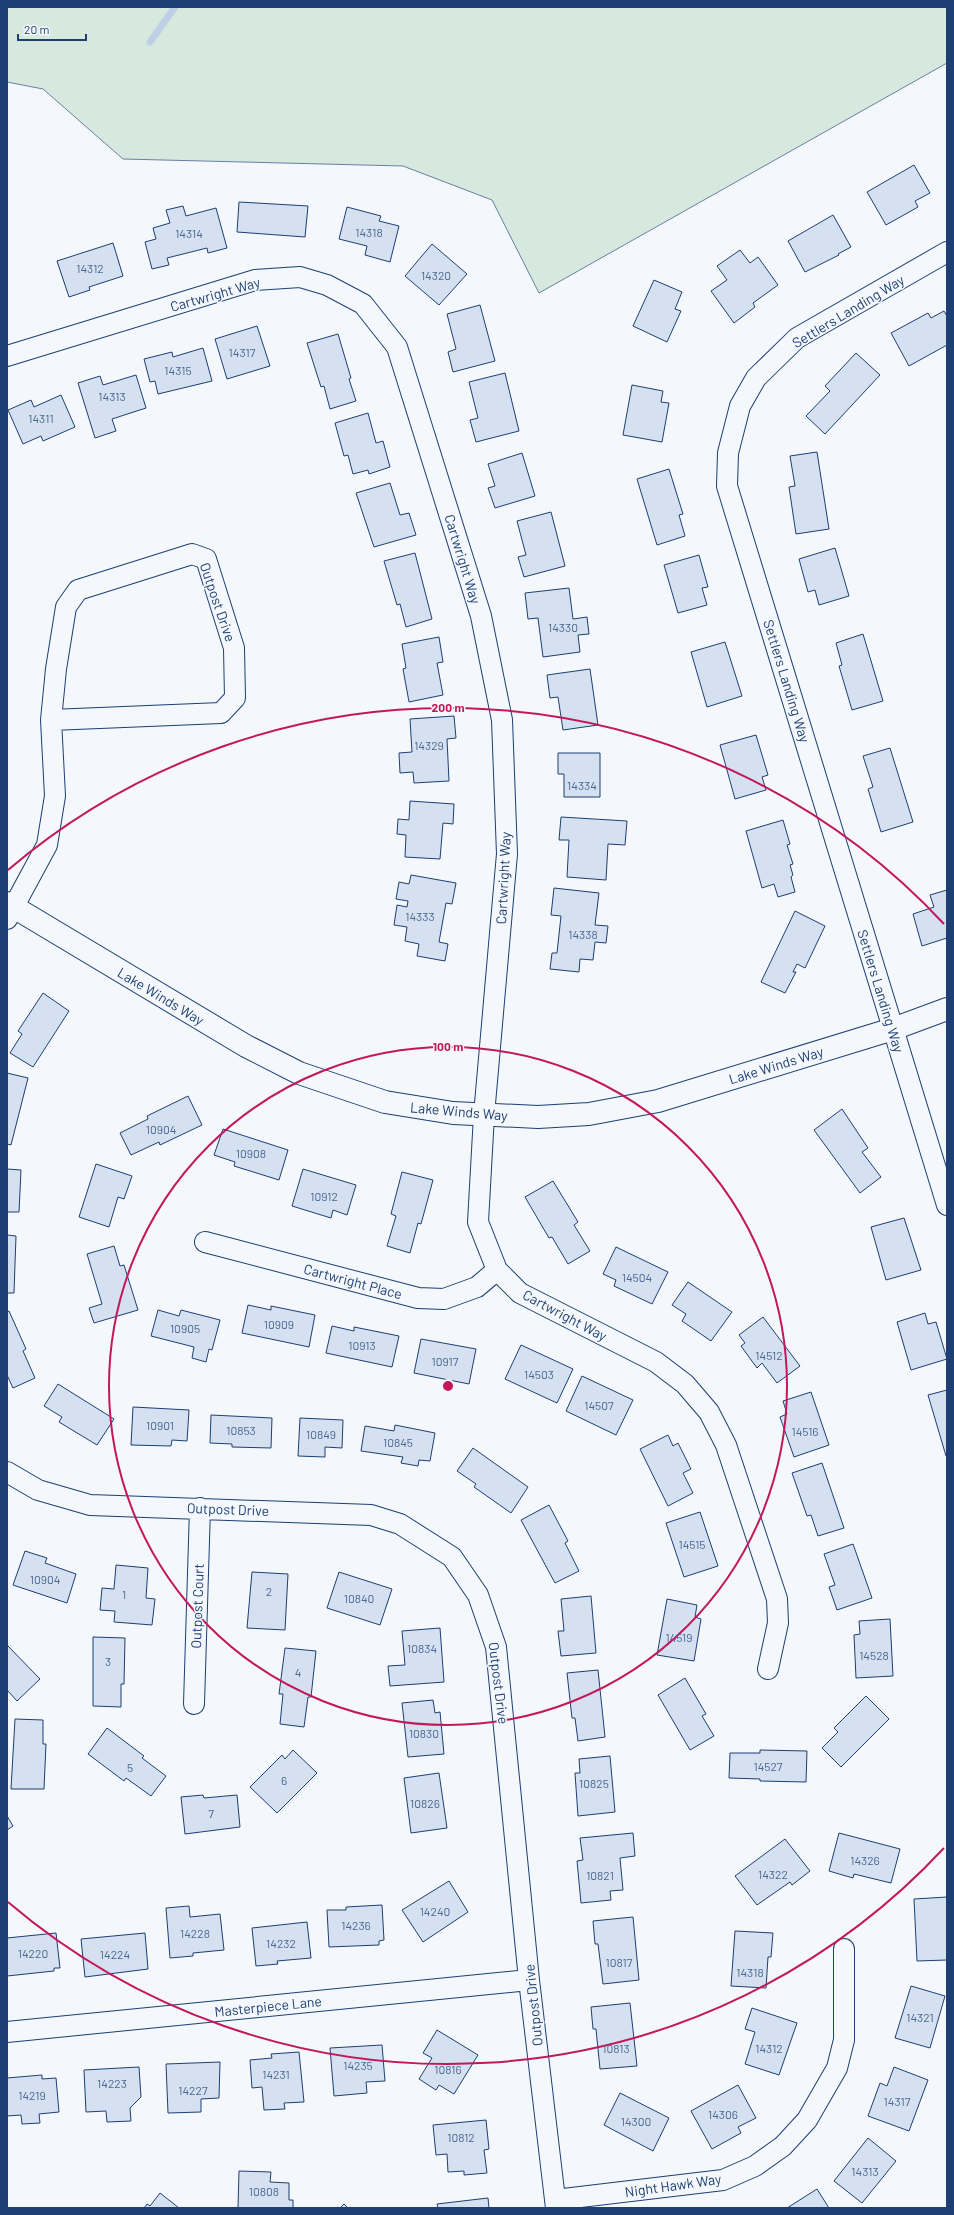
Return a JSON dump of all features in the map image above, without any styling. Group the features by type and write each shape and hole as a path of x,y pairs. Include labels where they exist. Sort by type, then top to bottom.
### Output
{"street":[{"name":"Settlers Landing Way","path":"947,252 797,338 756,378 740,406 728,453 727,486 947,1204"},
{"name":"Cartwright Way","path":"7,356 255,280 300,278 326,285 363,304 397,347 481,616 502,720 507,854 484,1115 478,1222 497,1270 520,1292 656,1362 685,1384 709,1412 726,1445 778,1599 778,1623 768,1669"},
{"name":"Outpost Drive","path":"9,910 46,845 55,796 51,720 56,669 66,607 78,590 192,554 206,559 234,648 235,698 226,708 221,713 51,720"},
{"name":"Lake Winds Way","path":"9,910 246,1046 299,1073 385,1102 453,1113 538,1117 588,1114 658,1101 893,1029 947,1009"},
{"name":"Cartwright Place","path":"204,1242 418,1298 444,1299 477,1287 497,1270"},
{"name":"Outpost Drive","path":"7,1472 38,1490 90,1505 371,1515 400,1524 452,1557 478,1595 496,1647 529,1980 555,2204"},
{"name":"Outpost Court","path":"194,1704 200,1508"},
{"name":"Night Hawk Way","path":"555,2204 723,2180 755,2166 783,2146 807,2120 837,2068 844,2040 844,1949"},
{"name":"Masterpiece Lane","path":"7,2032 529,1980"}],"shaded area":[{"path":"7,7 947,7 947,63 539,293 492,200 403,166 123,159 43,89 7,82"}],"building":[{"path":"914,165 930,193 915,201 918,207 886,225 867,192"},
{"path":"239,202 308,206 305,237 237,232"},
{"path":"183,206 186,216 216,208 227,248 208,253 207,248 167,258 169,265 152,269 145,242 156,239 153,228 170,223 166,210"},
{"path":"347,207 381,216 379,221 399,226 390,262 365,255 367,246 339,239"},
{"path":"833,215 851,247 838,254 839,255 805,272 788,241"},
{"path":"113,243 123,276 89,287 90,290 69,297 57,261"},
{"path":"432,244 467,274 439,305 405,276"},
{"path":"740,250 750,263 758,257 778,285 753,303 755,307 734,323 711,291 727,280 717,266"},
{"path":"654,280 682,292 675,309 681,311 667,342 633,326"},
{"path":"480,305 495,361 453,372 448,352 456,349 447,314"},
{"path":"944,311 947,316 947,345 909,366 891,333 928,313 931,318"},
{"path":"257,326 270,366 227,379 215,339"},
{"path":"338,334 356,401 330,409 324,386 321,387 307,343"},
{"path":"203,348 212,381 158,394 155,381 150,382 144,359 172,352 173,357"},
{"path":"856,353 880,375 825,434 806,416 830,391 825,386"},
{"path":"505,373 519,431 476,442 470,420 478,418 469,382"},
{"path":"136,375 146,408 112,419 116,431 95,438 78,383 100,376 103,385"},
{"path":"632,385 663,391 661,402 669,403 662,442 623,435"},
{"path":"61,395 75,427 43,441 41,436 23,444 8,410 31,400 34,407"},
{"path":"368,413 376,443 383,441 390,467 369,474 368,470 353,474 348,455 344,456 335,423"},
{"path":"817,452 829,529 796,534 789,487 795,486 790,456"},
{"path":"522,453 535,496 495,508 488,488 495,486 488,464"},
{"path":"669,469 683,514 679,515 685,536 657,545 637,479"},
{"path":"390,483 400,515 409,513 416,535 374,547 356,493"},
{"path":"551,512 565,566 524,577 518,557 526,555 517,521"},
{"path":"835,548 849,596 819,605 815,590 808,592 799,559"},
{"path":"415,553 432,619 406,627 400,604 397,605 384,561"},
{"path":"699,555 708,587 702,588 707,605 678,613 664,565"},
{"path":"569,588 573,619 587,617 589,634 578,635 580,652 543,657 538,618 528,619 525,593"},
{"path":"863,634 883,701 852,710 839,666 842,665 836,643"},
{"path":"439,637 443,662 437,663 443,695 409,702 403,669 406,668 402,644"},
{"path":"725,642 742,696 707,707 691,652"},
{"path":"590,669 598,725 563,730 558,697 550,698 547,675"},
{"path":"454,716 456,738 447,739 449,781 414,783 413,772 400,773 399,753 412,752 410,719"},
{"path":"756,735 768,775 762,777 766,790 735,799 720,745"},
{"path":"890,748 913,822 881,832 868,789 873,787 863,756"},
{"path":"558,753 600,753 600,797 564,797 564,774 558,774"},
{"path":"410,801 454,804 453,824 443,823 440,859 405,857 406,835 397,834 398,819 409,820"},
{"path":"561,817 627,821 625,845 608,844 606,880 567,877 569,840 559,840"},
{"path":"783,820 790,844 787,845 793,864 790,865 793,875 791,877 795,892 778,897 774,884 762,888 746,831"},
{"path":"411,875 456,883 452,904 446,903 439,942 448,944 445,961 417,956 419,944 405,941 407,927 394,925 397,905 407,907 408,901 396,899 399,882 409,884"},
{"path":"554,888 599,893 595,925 608,926 606,943 595,942 593,960 580,959 579,972 550,969 552,953 557,953 561,916 551,915"},
{"path":"947,890 947,938 922,946 913,914 934,907 930,895"},
{"path":"795,911 825,926 805,968 797,964 793,972 796,972 785,993 761,982"},
{"path":"43,993 69,1011 33,1067 10,1053 22,1034 18,1031"},
{"path":"7,1073 28,1078 11,1145 7,1144"},
{"path":"188,1096 202,1125 160,1145 159,1142 131,1155 120,1133 148,1119 147,1116"},
{"path":"842,1109 868,1148 862,1152 881,1177 860,1193 814,1130"},
{"path":"223,1129 288,1150 279,1180 234,1166 235,1162 214,1155"},
{"path":"96,1164 132,1176 124,1199 118,1197 109,1227 79,1217"},
{"path":"7,1169 21,1170 19,1212 7,1212"},
{"path":"303,1169 356,1185 347,1215 333,1210 331,1218 292,1206"},
{"path":"402,1172 433,1180 421,1224 418,1223 410,1253 387,1246 396,1216 391,1214"},
{"path":"553,1181 578,1222 574,1225 590,1251 568,1264 552,1237 549,1238 525,1197"},
{"path":"904,1218 921,1270 886,1280 871,1227"},
{"path":"7,1235 16,1236 14,1293 7,1293"},
{"path":"114,1246 120,1266 124,1265 138,1310 94,1323 89,1308 102,1304 87,1254"},
{"path":"616,1247 668,1272 652,1304 614,1286 616,1280 603,1274"},
{"path":"688,1282 732,1312 711,1341 682,1321 686,1314 672,1305"},
{"path":"248,1305 271,1310 271,1306 315,1315 309,1347 242,1333"},
{"path":"158,1310 179,1316 181,1310 220,1320 212,1350 209,1349 206,1362 192,1358 194,1347 151,1336"},
{"path":"9,1311 26,1349 23,1351 35,1378 13,1388 7,1375 7,1312"},
{"path":"925,1313 928,1324 936,1322 947,1359 911,1370 897,1322"},
{"path":"763,1317 800,1366 777,1383 762,1363 757,1368 741,1346 745,1343 739,1335"},
{"path":"332,1326 354,1331 354,1327 399,1336 392,1367 326,1353"},
{"path":"421,1339 476,1349 469,1384 414,1373"},
{"path":"521,1345 573,1369 557,1403 505,1379"},
{"path":"582,1376 633,1400 616,1435 566,1411"},
{"path":"58,1384 114,1419 97,1445 59,1422 62,1417 44,1406"},
{"path":"947,1390 947,1456 946,1456 928,1395"},
{"path":"811,1392 829,1445 794,1457 780,1417 787,1414 783,1401"},
{"path":"133,1407 189,1410 187,1441 172,1440 171,1446 131,1445"},
{"path":"211,1415 272,1418 271,1448 232,1447 232,1444 210,1443"},
{"path":"300,1418 343,1420 342,1448 325,1447 325,1457 298,1456"},
{"path":"395,1425 435,1433 430,1461 419,1460 418,1466 401,1463 403,1457 361,1451 365,1426 394,1431"},
{"path":"668,1435 673,1446 678,1443 691,1469 683,1473 693,1493 668,1506 640,1449"},
{"path":"473,1448 528,1487 511,1513 474,1487 476,1484 457,1471"},
{"path":"822,1463 844,1528 818,1536 811,1515 807,1516 792,1473"},
{"path":"549,1505 568,1541 565,1543 579,1571 555,1583 521,1520"},
{"path":"700,1512 718,1566 684,1577 666,1523"},
{"path":"853,1544 872,1598 837,1610 829,1587 835,1585 824,1554"},
{"path":"25,1551 47,1558 45,1563 76,1574 67,1603 13,1585"},
{"path":"116,1565 148,1568 146,1598 155,1599 152,1625 114,1622 115,1611 100,1610 102,1588 114,1589"},
{"path":"252,1572 288,1574 285,1630 247,1628"},
{"path":"339,1572 392,1589 380,1625 327,1608"},
{"path":"591,1596 596,1653 561,1656 558,1631 564,1631 561,1599"},
{"path":"667,1599 697,1605 695,1617 701,1619 694,1661 657,1655"},
{"path":"890,1619 893,1676 856,1678 854,1635 860,1634 859,1621"},
{"path":"440,1628 444,1682 390,1686 388,1666 405,1665 402,1631"},
{"path":"93,1637 125,1638 124,1684 121,1684 121,1707 93,1706"},
{"path":"7,1645 40,1679 17,1701 7,1690"},
{"path":"285,1648 316,1651 311,1697 308,1697 304,1727 280,1724 283,1694 279,1694"},
{"path":"598,1670 605,1737 578,1741 575,1718 572,1718 567,1673"},
{"path":"685,1678 706,1714 702,1716 714,1736 690,1750 658,1695"},
{"path":"866,1696 889,1719 841,1767 822,1748 838,1732 834,1728"},
{"path":"433,1700 435,1713 440,1712 444,1754 408,1757 402,1703"},
{"path":"15,1719 43,1720 43,1744 46,1744 44,1789 11,1789"},
{"path":"107,1728 144,1756 142,1758 166,1776 151,1796 126,1778 124,1781 88,1754"},
{"path":"293,1750 317,1773 277,1813 250,1787 282,1755 285,1759"},
{"path":"760,1750 807,1751 806,1782 760,1781 760,1779 729,1778 730,1753 760,1753"},
{"path":"610,1756 615,1812 578,1816 575,1773 580,1773 579,1759"},
{"path":"439,1773 447,1828 411,1833 404,1778"},
{"path":"203,1795 204,1798 237,1795 240,1827 185,1834 181,1797"},
{"path":"7,1816 13,1826 7,1830"},
{"path":"633,1833 635,1856 620,1858 623,1890 610,1891 611,1900 581,1903 577,1861 583,1860 580,1838"},
{"path":"839,1833 900,1849 891,1883 854,1874 853,1878 829,1871"},
{"path":"785,1839 810,1871 792,1885 790,1882 757,1905 735,1876"},
{"path":"449,1881 468,1912 423,1942 402,1910"},
{"path":"947,1897 947,1960 917,1961 914,1899"},
{"path":"382,1905 384,1940 379,1941 379,1945 329,1947 327,1910 346,1910 346,1907"},
{"path":"189,1906 190,1917 220,1914 224,1950 193,1953 193,1956 170,1958 166,1908"},
{"path":"633,1917 639,1980 603,1984 598,1944 595,1944 593,1921"},
{"path":"307,1922 311,1958 277,1961 278,1964 256,1966 252,1928"},
{"path":"735,1931 773,1933 771,1957 768,1957 766,1988 731,1986"},
{"path":"56,1933 60,1968 54,1968 54,1971 7,1976 7,1938"},
{"path":"145,1933 148,1969 85,1977 81,1939"},
{"path":"911,1986 945,1996 930,2048 895,2038"},
{"path":"630,2003 637,2066 600,2069 596,2029 593,2029 591,2007"},
{"path":"752,2008 797,2023 779,2075 745,2064 755,2032 745,2029"},
{"path":"437,2030 478,2055 454,2094 439,2085 436,2090 419,2079 432,2058 423,2053"},
{"path":"382,2045 385,2081 366,2082 367,2093 334,2096 330,2048"},
{"path":"299,2052 304,2102 284,2103 285,2109 264,2110 262,2087 252,2088 250,2060 272,2058 271,2054"},
{"path":"220,2062 219,2098 201,2099 201,2112 168,2113 166,2064"},
{"path":"139,2067 141,2097 130,2108 131,2121 107,2122 106,2111 86,2112 84,2070"},
{"path":"894,2067 928,2080 909,2131 868,2116 880,2083 887,2086"},
{"path":"42,2075 42,2079 56,2078 59,2112 39,2114 40,2123 22,2124 21,2115 7,2116 7,2078"},
{"path":"738,2085 756,2118 738,2127 741,2133 712,2149 691,2111"},
{"path":"620,2093 669,2118 653,2151 604,2125"},
{"path":"486,2120 489,2149 484,2150 487,2173 464,2175 464,2171 448,2172 447,2154 436,2155 433,2125"},
{"path":"868,2138 896,2161 862,2203 834,2181"},
{"path":"239,2171 271,2172 270,2182 289,2183 289,2200 293,2200 293,2208 238,2208"},
{"path":"817,2189 829,2208 787,2208"},
{"path":"160,2193 179,2208 144,2208 147,2204 150,2206"},
{"path":"488,2198 489,2208 438,2208 437,2204"},
{"path":"344,2204 348,2208 340,2208"}],"waterway":[{"path":"150,42 175,7"}]}
